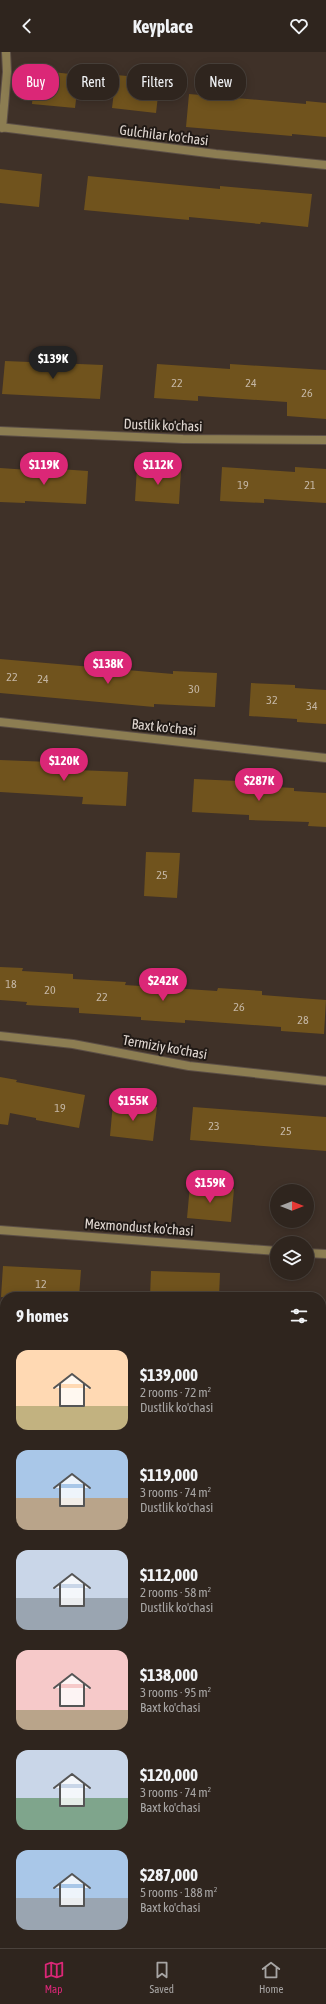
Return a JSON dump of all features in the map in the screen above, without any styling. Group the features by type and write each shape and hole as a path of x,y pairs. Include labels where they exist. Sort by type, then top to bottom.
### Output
{"street":[{"path":"1,128 7,72 6,52"},
{"name":"Gulchilar ko'chasi","path":"1,128 216,154 326,165"},
{"name":"Dustlik ko'chasi","path":"0,431 183,439 326,440"},
{"name":"Baxt ko'chasi","path":"0,722 326,758"},
{"name":"Termiziy ko'chasi","path":"0,1036 73,1044 189,1066 326,1081"},
{"name":"Mexmondust ko'chasi","path":"0,1230 270,1250"},
{"path":"314,1253 326,1254"}],"building":[{"path":"59,73 67,74 67,100 76,100 75,108 32,104 32,100 59,100"},
{"path":"119,75 127,76 127,100 158,100 156,113 112,108 113,100 119,100"},
{"path":"189,94 195,95 195,100 246,99 306,104 306,101 326,103 326,137 292,134 292,136 186,127"},
{"path":"0,169 42,174 39,207 0,203"},
{"path":"88,176 220,189 220,186 312,194 308,227 189,217 189,220 84,210"},
{"path":"5,361 103,365 100,399 2,394"},
{"path":"157,364 230,369 230,364 326,370 326,419 287,416 287,402 198,396 198,401 154,398"},
{"path":"137,467 181,470 179,504 135,501"},
{"path":"222,467 295,472 295,467 326,469 326,503 264,499 264,503 220,501"},
{"path":"0,468 44,471 44,468 88,471 86,504 25,501 25,503 0,502"},
{"path":"0,659 173,674 173,671 217,673 215,707 154,704 154,707 0,693"},
{"path":"251,683 295,685 295,688 326,690 326,724 297,722 297,719 249,716"},
{"path":"0,760 76,763 76,770 128,772 126,806 82,804 83,797 0,792"},
{"path":"194,779 238,781 237,785 294,788 294,791 326,793 326,827 308,826 309,822 249,820 249,815 192,812"},
{"path":"146,852 180,853 177,898 144,896"},
{"path":"0,967 23,968 22,971 73,974 73,979 126,982 125,985 217,991 218,988 262,991 262,995 326,1000 324,1034 281,1031 281,1027 185,1020 185,1023 141,1020 141,1017 79,1013 79,1008 26,1005 27,1002 0,1000"},
{"path":"0,1077 17,1080 16,1082 85,1095 79,1128 36,1120 36,1118 10,1113 8,1125 0,1124"},
{"path":"113,1103 157,1107 153,1141 110,1136"},
{"path":"193,1107 326,1117 326,1151 190,1140"},
{"path":"190,1185 234,1189 231,1222 187,1218"},
{"path":"3,1266 81,1270 79,1292 1,1292"},
{"path":"151,1271 220,1273 219,1292 150,1292"}]}
